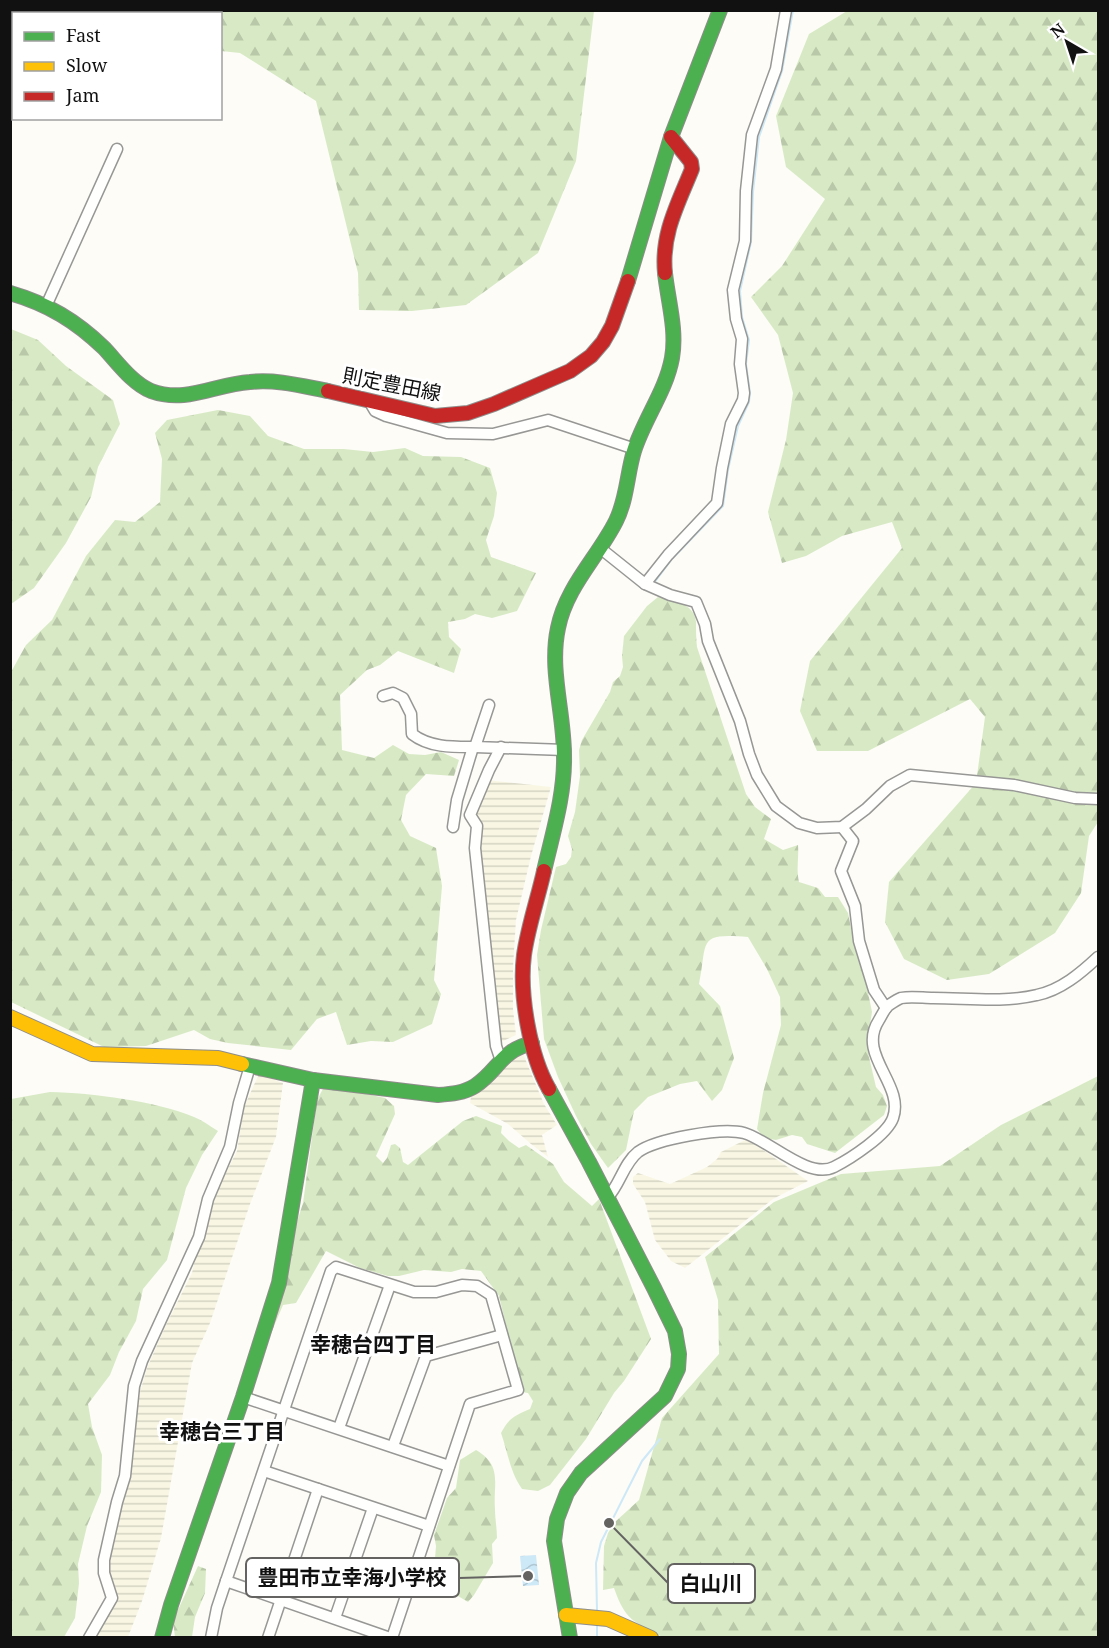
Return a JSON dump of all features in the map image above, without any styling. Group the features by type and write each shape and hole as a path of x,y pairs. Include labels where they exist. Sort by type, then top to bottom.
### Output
{"main road":[{"name":"則定豊田線","path":"10,293 47,304 77,322 147,389 165,396 181,398 237,384 262,381 441,416 464,413 509,398 584,363 598,348 612,327 622,301 670,137 720,10"},
{"path":"570,1638 554,1541 561,1506 581,1473 665,1396 678,1369 679,1354 675,1331 608,1197 543,1079 532,1042 525,1001 524,956 560,803 564,750 557,681 558,628 566,599 600,548 616,519 624,499 634,449 672,360 674,344 664,250 672,218 692,169 691,162 670,137"},
{"path":"10,1017 92,1054 218,1058 313,1080 398,1092 453,1094 474,1086 509,1051 532,1042"},
{"path":"162,1638 279,1283 313,1080"},
{"path":"566,1615 608,1619 651,1638"}],"street":[{"path":"645,584 668,555 717,503 731,424 743,400 740,364 742,339 736,319 733,290 745,241 752,135 776,69 786,10"},
{"path":"47,304 117,149"},
{"path":"369,401 375,411 386,416 447,433 493,434 548,420 634,449"},
{"path":"600,548 645,584 670,595 696,602 705,624 708,641 740,720 749,754 762,785 776,806 799,823 817,828 842,827 866,809 890,786 910,775 1014,785 1075,798 1098,799"},
{"path":"384,696 393,693 403,698 411,714 412,734 439,746 564,750"},
{"path":"453,827 457,800 489,705"},
{"path":"500,1058 496,1046 484,947 475,848 477,826 470,815 501,747"},
{"path":"842,827 853,841 841,872 855,906 859,941 874,990 886,1008"},
{"path":"608,1197 616,1188 630,1160 640,1151 675,1138 722,1131 744,1133 813,1170 833,1168 868,1145 889,1125 893,1118 894,1099 871,1038 886,1008 900,998 982,1000 1039,995 1070,980 1098,957"},
{"path":"89,1638 111,1598 104,1573 104,1560 125,1476 134,1386 146,1353 195,1246 208,1199 230,1147 250,1066"},
{"path":"211,1638 217,1608 226,1581 285,1410 333,1268 336,1267 414,1292 436,1292 462,1285 477,1286 491,1295 518,1389 471,1404 391,1638 226,1581"},
{"path":"339,1428 390,1285"},
{"path":"393,1446 426,1356 502,1335"},
{"path":"243,1396 449,1466"},
{"path":"264,1471 429,1526"},
{"path":"268,1638 318,1489"},
{"path":"335,1618 373,1508"}],"shaded area":[{"path":"487,780 551,787 516,920 513,1009 516,1035 497,1044 473,818"},
{"path":"521,1049 544,1104 557,1125 542,1135 548,1157 508,1124 470,1103 471,1097"},
{"path":"259,1074 283,1083 276,1137 250,1204 210,1323 192,1363 161,1538 142,1601 128,1637 93,1638 105,1615 112,1544 120,1512 140,1392 147,1368 192,1273 213,1198 237,1151 244,1107"},
{"path":"747,1139 808,1181 773,1199 685,1268 671,1261 655,1240 645,1202 633,1184 633,1177 638,1173 670,1184 707,1167 717,1159 721,1152"}],"green space":[{"path":"11,10 594,11 576,161 538,253 466,305 412,311 359,310 358,273 316,101 240,53 222,51 222,12 12,12 11,96"},
{"path":"847,11 1098,11 1098,822 1089,836 1081,893 1055,933 989,974 947,980 904,959 885,922 889,882 976,783 985,717 970,699 868,751 817,751 800,711 810,661 902,548 892,522 842,536 806,556 782,563 768,512 786,440 793,393 778,335 751,297 782,266 825,199 786,167 776,116 809,34"},
{"path":"11,329 38,340 66,366 113,400 120,424 98,467 91,497 66,543 34,588 11,604"},
{"path":"218,410 250,416 268,436 304,449 373,452 405,448 423,456 461,457 490,468 497,493 494,516 486,540 491,557 536,573 517,611 492,618 475,614 465,619 448,622 449,637 461,649 454,673 398,651 380,665 367,670 340,695 342,750 374,758 393,745 409,754 425,755 441,752 459,760 454,776 426,774 406,795 401,820 410,836 436,848 442,886 434,980 441,994 432,1024 393,1042 371,1041 347,1045 336,1012 317,1019 291,1050 228,1043 210,1039 194,1030 146,1046 104,1047 11,1002 11,672 26,645 52,620 86,556 115,520 135,522 160,502 162,459 155,433 167,420"},
{"path":"658,597 682,604 695,616 697,647 746,794 755,807 771,819 764,839 783,850 798,845 799,882 818,888 825,897 838,897 848,913 855,948 862,963 872,1012 867,1043 869,1057 876,1087 883,1095 887,1106 884,1115 835,1153 807,1144 802,1137 792,1135 776,1140 764,1138 757,1129 763,1093 781,1025 780,997 748,937 731,936 712,939 707,943 703,958 699,984 720,1006 734,1058 722,1090 712,1101 697,1081 680,1084 648,1097 634,1111 626,1150 608,1168 591,1144 576,1116 544,1039 537,955 556,867 566,864 571,857 572,849 568,836 575,812 580,776 579,750 613,682 620,676 623,667 624,636 647,606"},
{"path":"1098,1076 1098,1637 662,1637 632,1619 622,1608 614,1588 603,1590 604,1546 615,1522 639,1500 662,1418 719,1354 718,1300 705,1257 774,1202 841,1174 940,1166 1001,1125"},
{"path":"325,1085 385,1098 394,1106 395,1114 376,1156 383,1163 391,1145 395,1144 400,1148 403,1162 408,1165 463,1121 476,1116 502,1126 501,1133 509,1141 519,1148 526,1145 553,1164 564,1182 592,1206 599,1199 651,1339 586,1439 550,1485 538,1491 522,1489 510,1462 501,1433 512,1418 530,1409 533,1401 528,1393 522,1392 499,1296 481,1271 424,1270 399,1276 388,1276 360,1268 326,1251 296,1303 283,1305 256,1369 250,1370 303,1203 317,1100"},
{"path":"50,1092 104,1096 161,1106 197,1118 218,1131 202,1155 186,1188 167,1260 143,1289 136,1321 119,1352 110,1375 88,1404 92,1427 102,1455 101,1492 87,1526 78,1564 79,1583 75,1618 64,1637 11,1637 11,1099"},
{"path":"476,1450 490,1462 495,1476 497,1538 492,1544 493,1563 468,1602 438,1584 441,1572 435,1558 434,1535 447,1498 456,1488 460,1460"},
{"path":"198,1566 206,1569 205,1593 195,1617 192,1637 175,1637 173,1621"}],"water":[{"path":"536,1555 539,1585 523,1586 520,1556"}],"waterway":[{"path":"654,583 672,559 723,506 738,426 749,402 746,364 749,340 742,317 740,291 751,242 753,192 759,137 782,71 793,10"},
{"path":"597,1611 596,1563 601,1542 642,1461 660,1439"},
{"path":"597,1623 597,1638"}],"traffic: fast":[{"path":"628,281 671,137 720,10"},
{"path":"544,871 558,813 564,770 555,660 558,628 562,613 575,586 620,513 634,451 669,370 673,337 665,273"},
{"path":"10,293 37,302 72,322 104,348 131,378 151,391 164,394 189,394 237,383 260,381 328,391"},
{"path":"242,1064 313,1080 438,1095 457,1093 475,1086 506,1056 521,1046 532,1043"},
{"path":"162,1638 279,1283 313,1080"},
{"path":"549,1089 654,1288 675,1331 679,1354 678,1369 665,1396 581,1473 567,1493 557,1519 554,1541 570,1638"}],"traffic: slow":[{"path":"10,1017 92,1054 218,1058 242,1064"},
{"path":"566,1615 608,1619 651,1638"}],"traffic: jam":[{"path":"665,273 664,259 668,232 692,169 691,162 671,137"},
{"path":"328,391 435,416 468,413 494,404 570,371 591,356 603,342 612,326 628,281"},
{"path":"544,871 524,955 523,988 531,1042 549,1089"}],"place":[{"name":"白山川","path":"609,1523"},
{"name":"豊田市立幸海小学校","path":"528,1576"}],"district":[{"name":"幸穂台四丁目","path":"373,1344"},
{"name":"幸穂台三丁目","path":"222,1431"}]}
